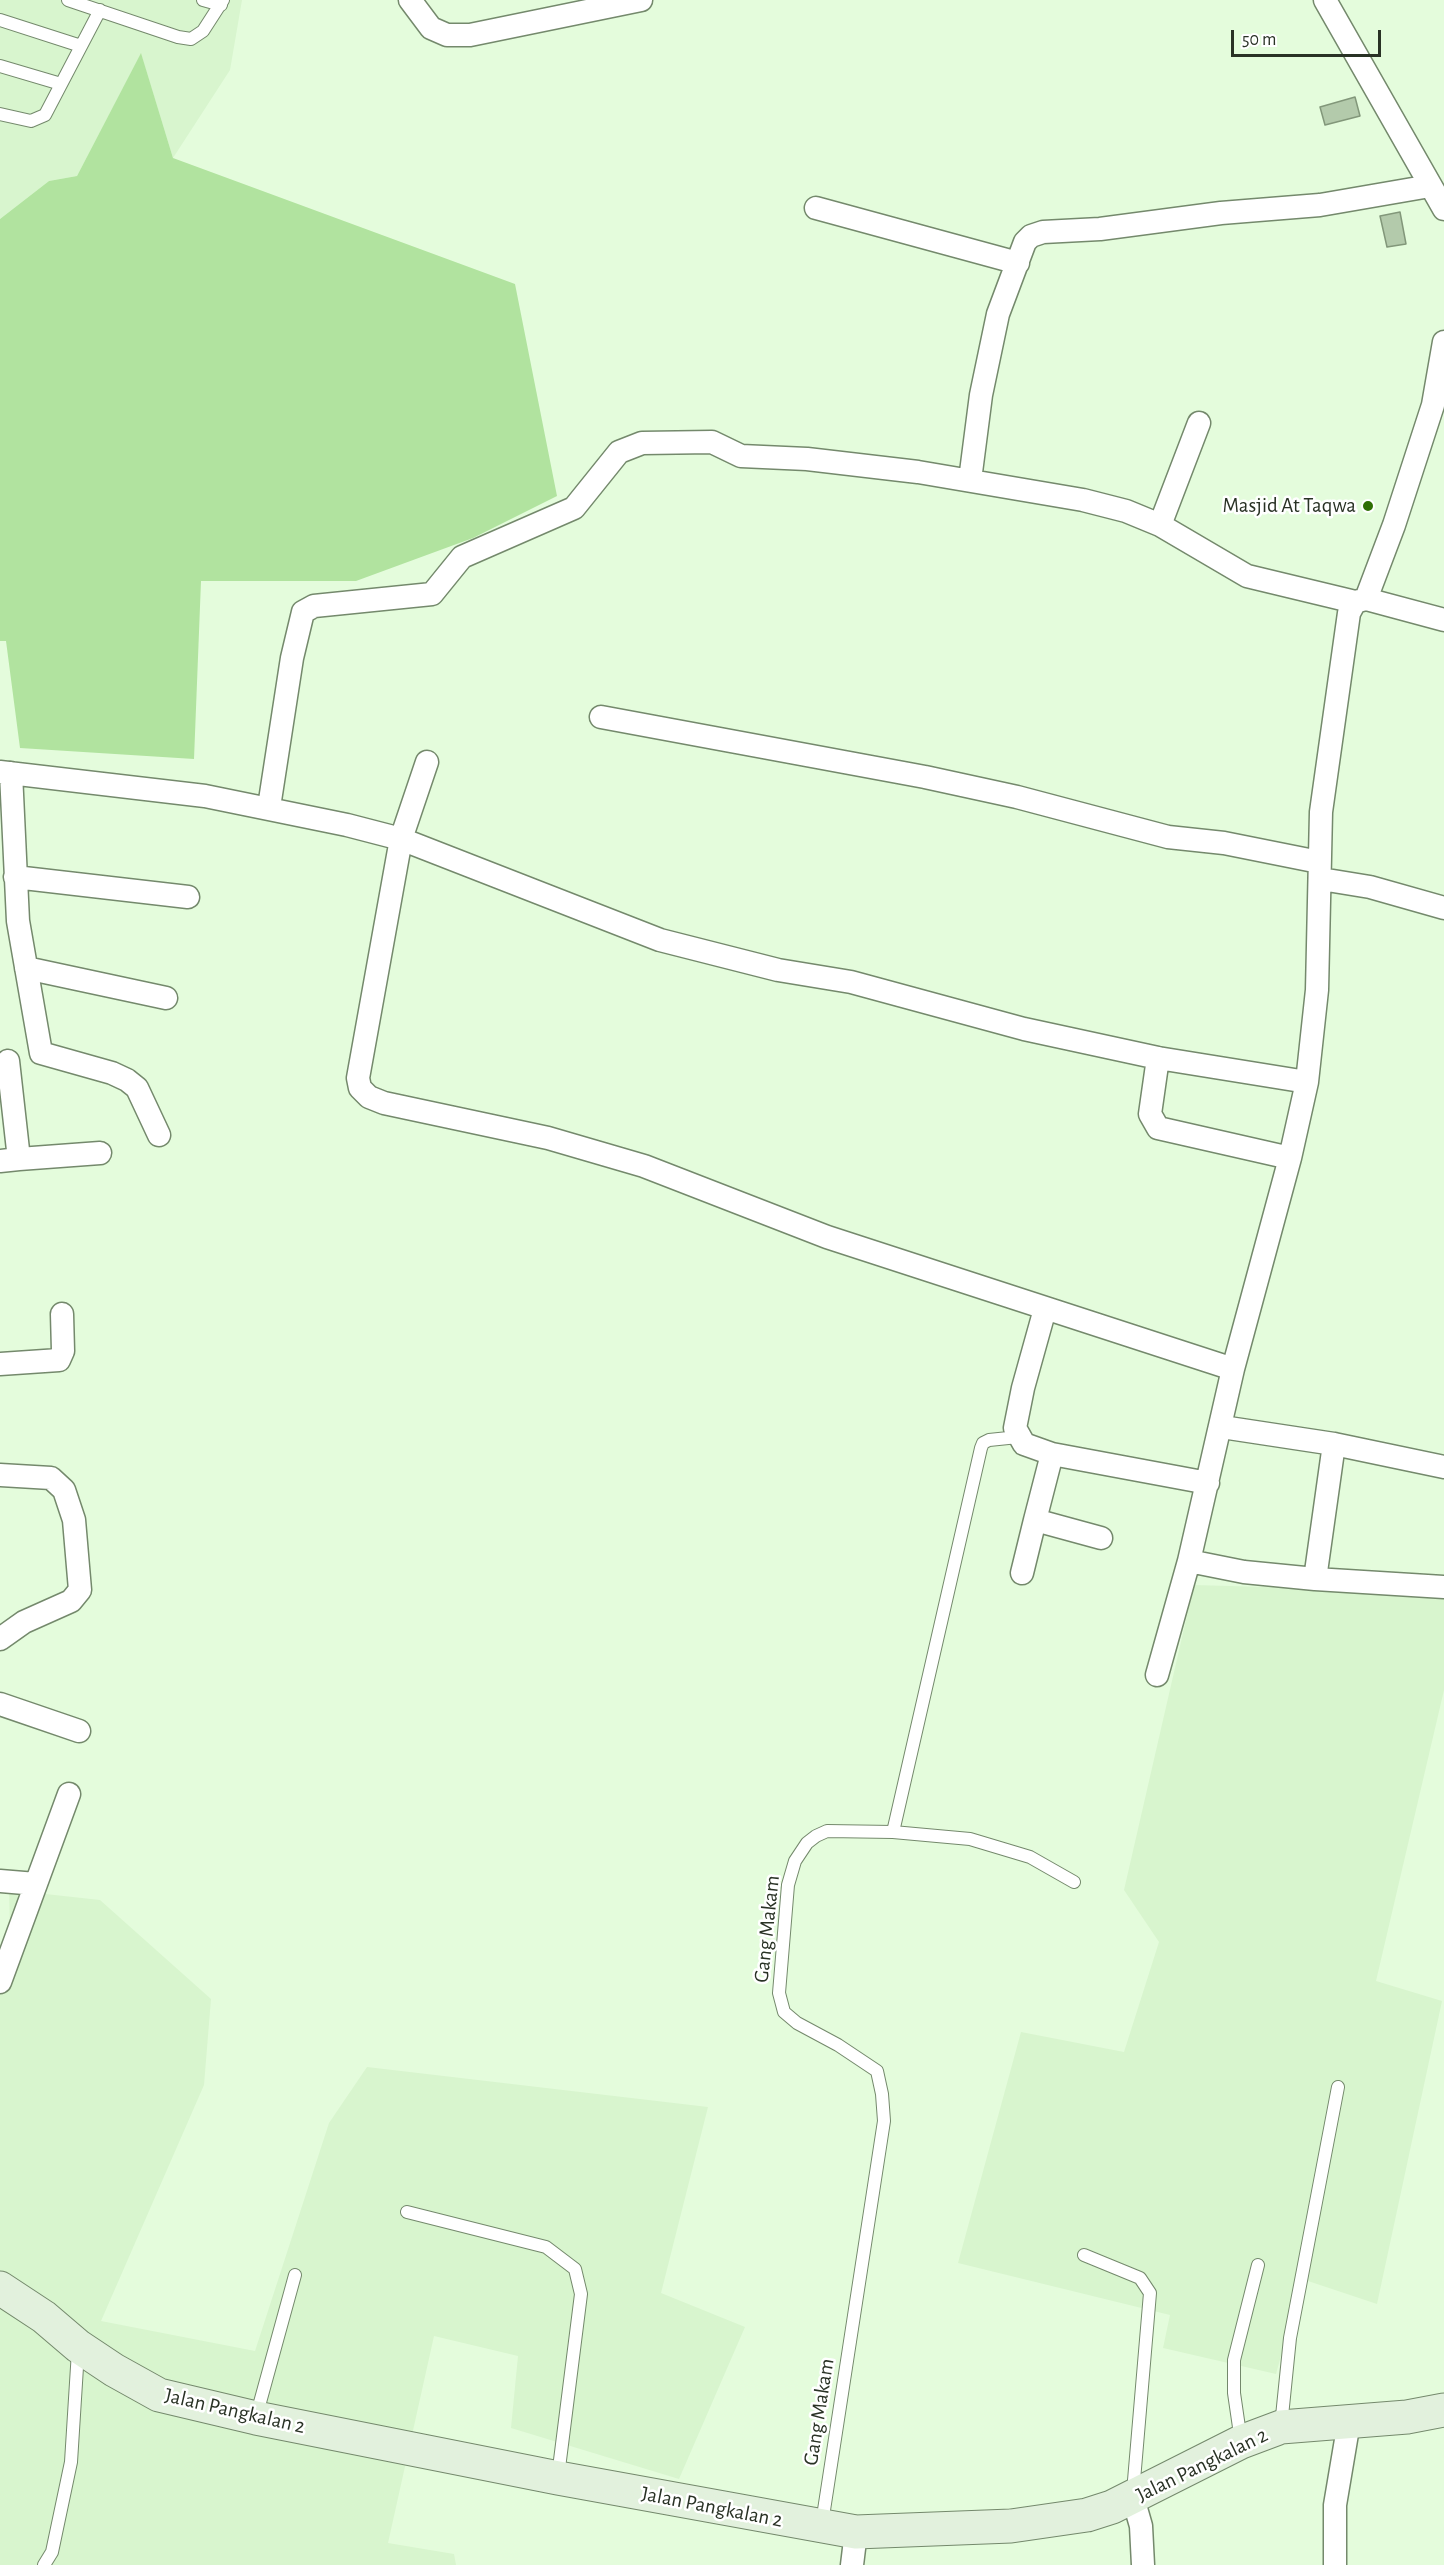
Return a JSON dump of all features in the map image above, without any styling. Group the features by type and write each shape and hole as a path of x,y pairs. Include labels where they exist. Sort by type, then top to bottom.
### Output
{"street":[{"path":"410,0 430,28 447,35 470,35 640,0"},
{"path":"1324,0 1444,209"},
{"path":"970,480 981,395 998,314 1025,242 1032,236 1043,232 1320,205 1430,186"},
{"path":"816,208 1018,263"},
{"path":"1157,1675 1208,1483 1233,1369 1290,1158 1307,1082 1317,990 1322,812 1348,613 1360,601 1433,405 1444,342"},
{"path":"1160,525 1199,423"},
{"path":"269,807 292,657 303,612 314,606 432,594 462,557 574,508 619,452 642,444 712,442 741,456 807,459 970,480 1083,500 1126,511 1160,525 1247,576 1444,620"},
{"path":"601,717 1017,797 1168,837 1224,843 1444,908"},
{"path":"427,762 401,839 358,1078 360,1088 369,1097 384,1103 548,1138 644,1166 827,1237 1233,1369"},
{"path":"41,1053 18,921 5,772 205,796 269,807 401,839 660,940 778,970 851,982 956,1012 1158,1058 1307,1082"},
{"path":"15,878 188,897"},
{"path":"26,968 166,998"},
{"path":"100,1153 10,1160 4,1061 41,1053 112,1073 128,1080 137,1088 159,1135"},
{"path":"1158,1058 1150,1114 1158,1128 1290,1158"},
{"path":"1045,1309 1023,1388 1015,1428 1024,1444 1052,1454 1208,1483"},
{"path":"0,1364 59,1360 63,1351 62,1314"},
{"path":"1222,1427 1334,1444 1444,1467"},
{"path":"1315,1579 1334,1444"},
{"path":"1022,1573 1052,1454"},
{"path":"0,1475 51,1478 64,1490 74,1520 80,1590 71,1601 24,1622 0,1639"},
{"path":"1035,1520 1101,1538"},
{"path":"1188,1561 1244,1572 1444,1587"},
{"path":"0,1704 79,1731"},
{"path":"0,1982 69,1794"},
{"path":"0,1881 36,1884"},
{"name":"Jalan Pangkalan 2","path":"0,2288 44,2317 78,2346 114,2370 159,2395 256,2418 558,2478 856,2532 1011,2526 1086,2515 1133,2498 1241,2442 1281,2427 1407,2416 1444,2410"},
{"path":"1335,2565 1335,2505 1349,2421"},
{"path":"1133,2498 1141,2526 1143,2565"},
{"path":"852,2565 856,2532"}],"lane":[{"path":"68,0 177,37 191,39 203,31 222,3 203,0"},
{"path":"0,114 31,121 45,115 100,10"},
{"path":"0,20 81,46"},
{"path":"0,66 61,84"},
{"path":"893,1832 981,1448 983,1443 989,1440 1018,1437"},
{"name":"Gang Makam","path":"821,2527 884,2121 879,2077 874,2068 797,2023 784,2012 779,1993 788,1885 795,1861 807,1843 827,1831 893,1832 970,1839 1030,1857 1074,1882"},
{"path":"1281,2427 1290,2338 1338,2087"},
{"path":"407,2212 546,2247 575,2269 581,2294 560,2446 558,2478"},
{"path":"1084,2255 1140,2278 1150,2293 1133,2498"},
{"path":"1241,2442 1234,2367 1258,2265"},
{"path":"256,2418 295,2275"},
{"path":"44,2565 52,2552 71,2462 78,2346"}],"shaded area":[{"path":"0,0 242,0 230,70 173,158 141,54 77,176 49,181 0,219"},
{"path":"1194,1585 1444,1592 1444,1690 1376,1981 1442,2001 1377,2304 1302,2279 1276,2374 1163,2348 1170,2315 958,2263 1021,2032 1124,2052 1159,1942 1124,1890"},
{"path":"9,1890 100,1900 211,1999 204,2085 101,2321 255,2351 329,2123 367,2067 708,2107 661,2293 745,2327 679,2479 511,2428 518,2356 434,2336 388,2543 454,2554 456,2565 0,2565 0,1989 11,1963"}],"green space":[{"path":"141,53 173,158 515,284 557,496 473,538 356,581 201,581 194,759 20,748 6,641 0,641 0,219 49,181 77,176"}],"building":[{"path":"1355,97 1360,116 1325,125 1320,107"},
{"path":"1400,212 1406,244 1387,247 1380,216"}],"place":[{"name":"Masjid At Taqwa","path":"1368,506"}]}
